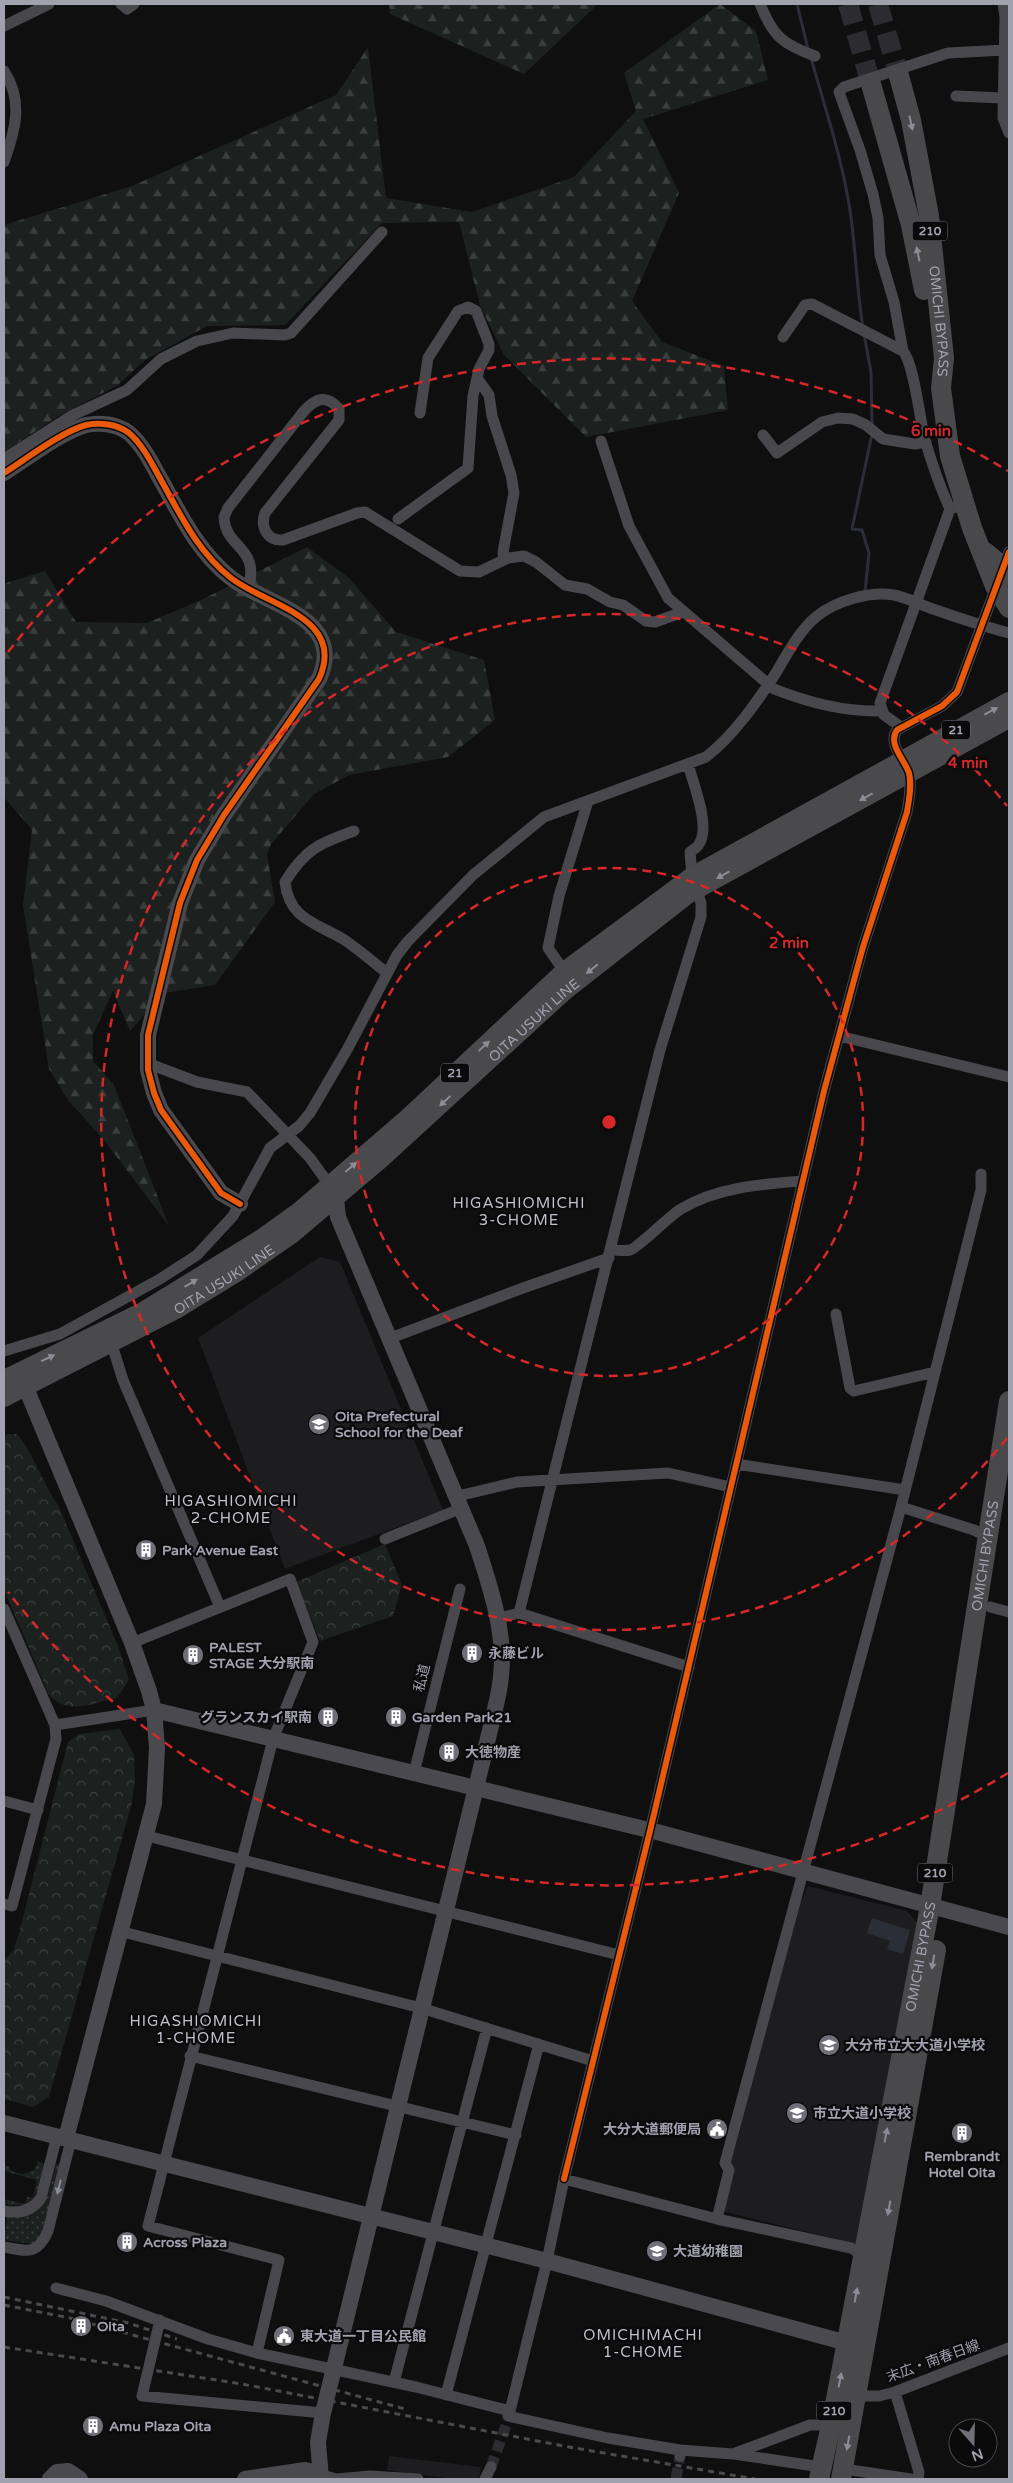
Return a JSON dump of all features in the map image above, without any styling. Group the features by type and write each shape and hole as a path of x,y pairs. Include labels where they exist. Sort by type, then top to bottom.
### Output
{"highway":[{"name":"OMICHI BYPASS","path":"900,76 911,120 928,208 944,358 941,388"},
{"name":"OMICHI BYPASS","path":"871,84 918,255 932,359 941,388 957,507 982,550 1004,571 1009,608"},
{"name":"OMICHI BYPASS","path":"842,2474 857,2396 856,2343 863,2256 937,1907 988,1537 1009,1401"},
{"name":"OMICHI BYPASS","path":"820,2473 831,2425 856,2343 937,1907 990,1607 1009,1481"}],"main road":[{"name":"OITA USUKI LINE","path":"16,1380 112,1345 176,1310 231,1276 294,1233 333,1191 407,1118 564,971 695,882 905,766 1009,701"},
{"name":"OITA USUKI LINE","path":"905,766 1009,718"},
{"name":"OITA USUKI LINE","path":"4,1398 16,1380 168,1297 260,1239 299,1211 333,1191 695,882"}],"street":[{"path":"4,26 49,4"},
{"path":"121,4 127,9 134,4"},
{"path":"760,4 775,34 784,43 815,56"},
{"path":"1003,4 1003,118 1009,134"},
{"path":"881,711 882,696 916,603 957,507 938,483 926,442 909,360 903,351 894,302 880,255 878,218 873,194 860,150 839,92 844,87 948,53 1004,50"},
{"path":"4,71 14,91 16,107 15,131 4,162"},
{"path":"956,96 1004,98"},
{"path":"4,458 73,415 127,390 161,360 197,341 233,334 285,335 291,332 382,232"},
{"path":"783,337 805,305 812,304 903,351"},
{"path":"398,519 468,468 477,378 488,355 488,344 476,311 468,307 458,311 428,358 420,413"},
{"path":"477,378 488,395 492,416 511,475 514,493 503,552 504,560"},
{"path":"248,589 252,572 251,563 227,530 224,517 228,508 304,411 316,400 323,398 329,400 339,409 339,420 265,514 263,525 268,535 273,539 283,540 357,513 365,512 460,571 479,572 504,560 518,556 528,557 565,585 591,591 610,602 626,607 649,622 683,612"},
{"path":"763,436 778,453 822,422 838,418 853,419 866,425 883,439 915,444 926,442"},
{"path":"4,473 78,428 104,423 123,429 134,439 145,454 201,548 224,572 248,589 297,614 311,625 323,646 324,664 319,679 224,815 197,860 180,904 152,1012 148,1035 147,1063 154,1093 165,1118 221,1193 240,1204"},
{"path":"601,440 634,536 668,598 768,685 792,696 855,710 881,711 901,728"},
{"path":"508,2417 548,2261 564,2178 650,1831 839,1036 863,947 907,812 909,800 905,766 894,744 894,737 901,728 942,706 954,697 1004,571"},
{"path":"4,1351 60,1334 176,1269 197,1255 227,1223 240,1204 270,1148 299,1126 310,1113 348,1048 387,973 408,941 473,875 544,817 706,757 718,748 768,685 803,632 816,617 833,606 854,599 876,595 895,596 981,626 1009,633"},
{"path":"519,1613 660,1050 701,917 690,852 700,844 703,830 698,797 688,764"},
{"path":"564,971 548,948 559,896 588,800"},
{"path":"354,831 316,846 303,857 285,882 287,897 295,909 313,925 342,939 387,973"},
{"path":"839,1036 1009,1077"},
{"path":"147,1063 197,1082 243,1090 288,1134 333,1191 338,1217 388,1340 460,1502 486,1574 500,1638 501,1675 323,2413 318,2442 320,2477"},
{"path":"717,2219 729,2170 725,2163 901,1507 981,1190 981,1174"},
{"path":"388,1340 610,1254 631,1250 680,1209 706,1197 767,1183 803,1181"},
{"path":"836,1314 842,1355 850,1388 854,1391 935,1372"},
{"path":"112,1345 123,1380 220,1607"},
{"path":"4,2247 28,2251 34,2250 43,2243 48,2231 65,2138 147,1836 154,1804 157,1776 154,1710 132,1643 16,1380"},
{"path":"736,1464 905,1490"},
{"path":"386,1539 460,1502 517,1482 668,1473 731,1486"},
{"path":"901,1507 974,1530 988,1537"},
{"path":"132,1643 290,1579 314,1642 273,1739 190,2056 148,2226 279,2260 257,2353"},
{"name":"私道","path":"414,1773 460,1589"},
{"path":"990,1607 1009,1612"},
{"path":"4,1609 55,1725 56,1739 12,1906 4,1904"},
{"path":"496,1620 519,1613 689,1667"},
{"path":"55,1725 154,1710 650,1831 1009,1927"},
{"path":"4,1801 38,1810"},
{"path":"147,1836 618,1955"},
{"path":"120,1931 422,2008 593,2061"},
{"path":"394,2382 487,2028"},
{"path":"446,2395 539,2044"},
{"path":"190,2056 516,2135"},
{"path":"4,2122 548,2261 856,2343"},
{"path":"4,2211 20,2212 37,2204 65,2138"},
{"path":"564,2178 717,2219 851,2248 863,2256"},
{"path":"56,2288 106,2301 208,2339 257,2353 446,2395 508,2417 680,2453 733,2454 820,2473"},
{"path":"160,2320 142,2396 323,2413"},
{"name":"末広・南春日線","path":"857,2396 879,2396 894,2392 1009,2348"},
{"path":"894,2392 919,2472 918,2479"},
{"path":"733,2454 810,2425 831,2425 857,2396"},
{"path":"485,2479 491,2467"},
{"path":"50,2479 62,2470 73,2472 80,2479"},
{"path":"245,2479 284,2476 304,2470 320,2477 336,2479 418,2479"},
{"path":"842,2474 912,2479"}],"shaded area":[{"name":"Oita Prefectural School for the Deaf","path":"320,1257 340,1262 443,1510 285,1569 198,1338"},
{"name":"大分市立大大道小学校","path":"807,1886 907,1911 919,1925 857,2244 725,2212 724,2209 730,2164 798,1903 804,1896"},
{"path":"872,1918 910,1930 903,1954 887,1949 890,1941 867,1933"},
{"path":"389,2456 481,2467 479,2479 453,2479 387,2470"}],"green space":[{"path":"389,4 598,4 524,74 390,14"},
{"path":"720,4 756,31 768,80 643,119 679,193 632,301 662,342 724,366 728,410 586,437 504,355 480,305 459,222 382,223 285,325 207,326 145,360 118,385 57,417 4,452 4,225 132,186 336,95 368,47 386,198 472,212 574,177 636,111 624,73"},
{"path":"307,547 349,578 396,632 484,660 495,720 448,757 349,775 314,794 271,844 267,855 275,902 215,985 164,993 130,1031 113,991 93,1034 93,1061 114,1085 169,1226 104,1140 68,1100 49,1069 23,905 32,830 4,797 4,588 6,583 45,571 76,622 147,623 201,600"},
{"path":"17,1434 59,1507 118,1646 129,1680 117,1698 90,1705 72,1706 64,1705 49,1695 4,1590 4,1436"},
{"path":"385,1544 402,1585 393,1616 320,1641 296,1582"},
{"path":"120,1729 134,1755 135,1780 132,1803 49,2097 33,2107 4,2099 4,1961 14,1949 20,1929 68,1742 79,1734"},
{"path":"38,2161 44,2164 40,2182 34,2196 30,2201 25,2204 27,2197 33,2197 37,2180 4,2171 4,2166 8,2166 11,2171 23,2174 34,2170"},
{"path":"56,2164 60,2165 42,2235 33,2244 4,2240 7,2217 20,2217 30,2214 43,2203"},
{"path":"4,2199 25,2204 15,2206 4,2204"}],"waterway":[{"path":"797,4 808,49"},
{"path":"811,58 834,137 848,197 863,328"},
{"path":"864,334 871,372 872,425"},
{"path":"865,592 869,553 862,530 852,529 872,434"}],"tunnel":[{"path":"848,4 871,84"},
{"path":"878,4 899,76"},
{"path":"491,2467 507,2423"},
{"path":"676,2479 680,2456"}],"railway":[{"path":"4,2297 128,2323 177,2339"},
{"path":"4,2305 70,2318 405,2409"},
{"path":"4,2347 242,2384 569,2447 755,2479"}],"cycle path":[{"path":"4,473 76,428 86,425 103,424 124,430 143,449 191,533 219,568 246,588 298,615 312,627 322,641 325,658 319,679 224,815 197,860 180,903 148,1035 148,1070 161,1110 221,1193 240,1204"},
{"path":"564,2179 650,1831 824,1091 863,947 907,812 910,778 907,768 895,746 894,735 897,730 942,706 957,692 1009,552"}],"place":[{"name":"Oita Prefectural School for the Deaf","path":"319,1424"},
{"name":"Park Avenue East","path":"146,1550"},
{"name":"永藤ビル","path":"472,1653"},
{"name":"PALEST STAGE 大分駅南","path":"193,1655"},
{"name":"グランスカイ駅南","path":"328,1717"},
{"name":"Garden Park21","path":"396,1717"},
{"name":"大徳物産","path":"449,1752"},
{"name":"大分市立大大道小学校","path":"829,2045"},
{"name":"市立大道小学校","path":"797,2113"},
{"name":"大分大道郵便局","path":"717,2129"},
{"name":"Rembrandt Hotel Oita","path":"962,2133"},
{"name":"Across Plaza","path":"127,2242"},
{"name":"大道幼稚園","path":"657,2251"},
{"name":"Oita","path":"81,2326"},
{"name":"東大道一丁目公民館","path":"284,2336"},
{"name":"Amu Plaza Oita","path":"93,2426"}],"district":[{"name":"HIGASHIOMICHI 3-CHOME","path":"519,1212"},
{"name":"HIGASHIOMICHI 2-CHOME","path":"231,1510"},
{"name":"HIGASHIOMICHI 1-CHOME","path":"196,2030"},
{"name":"OMICHIMACHI 1-CHOME","path":"643,2344"}]}
